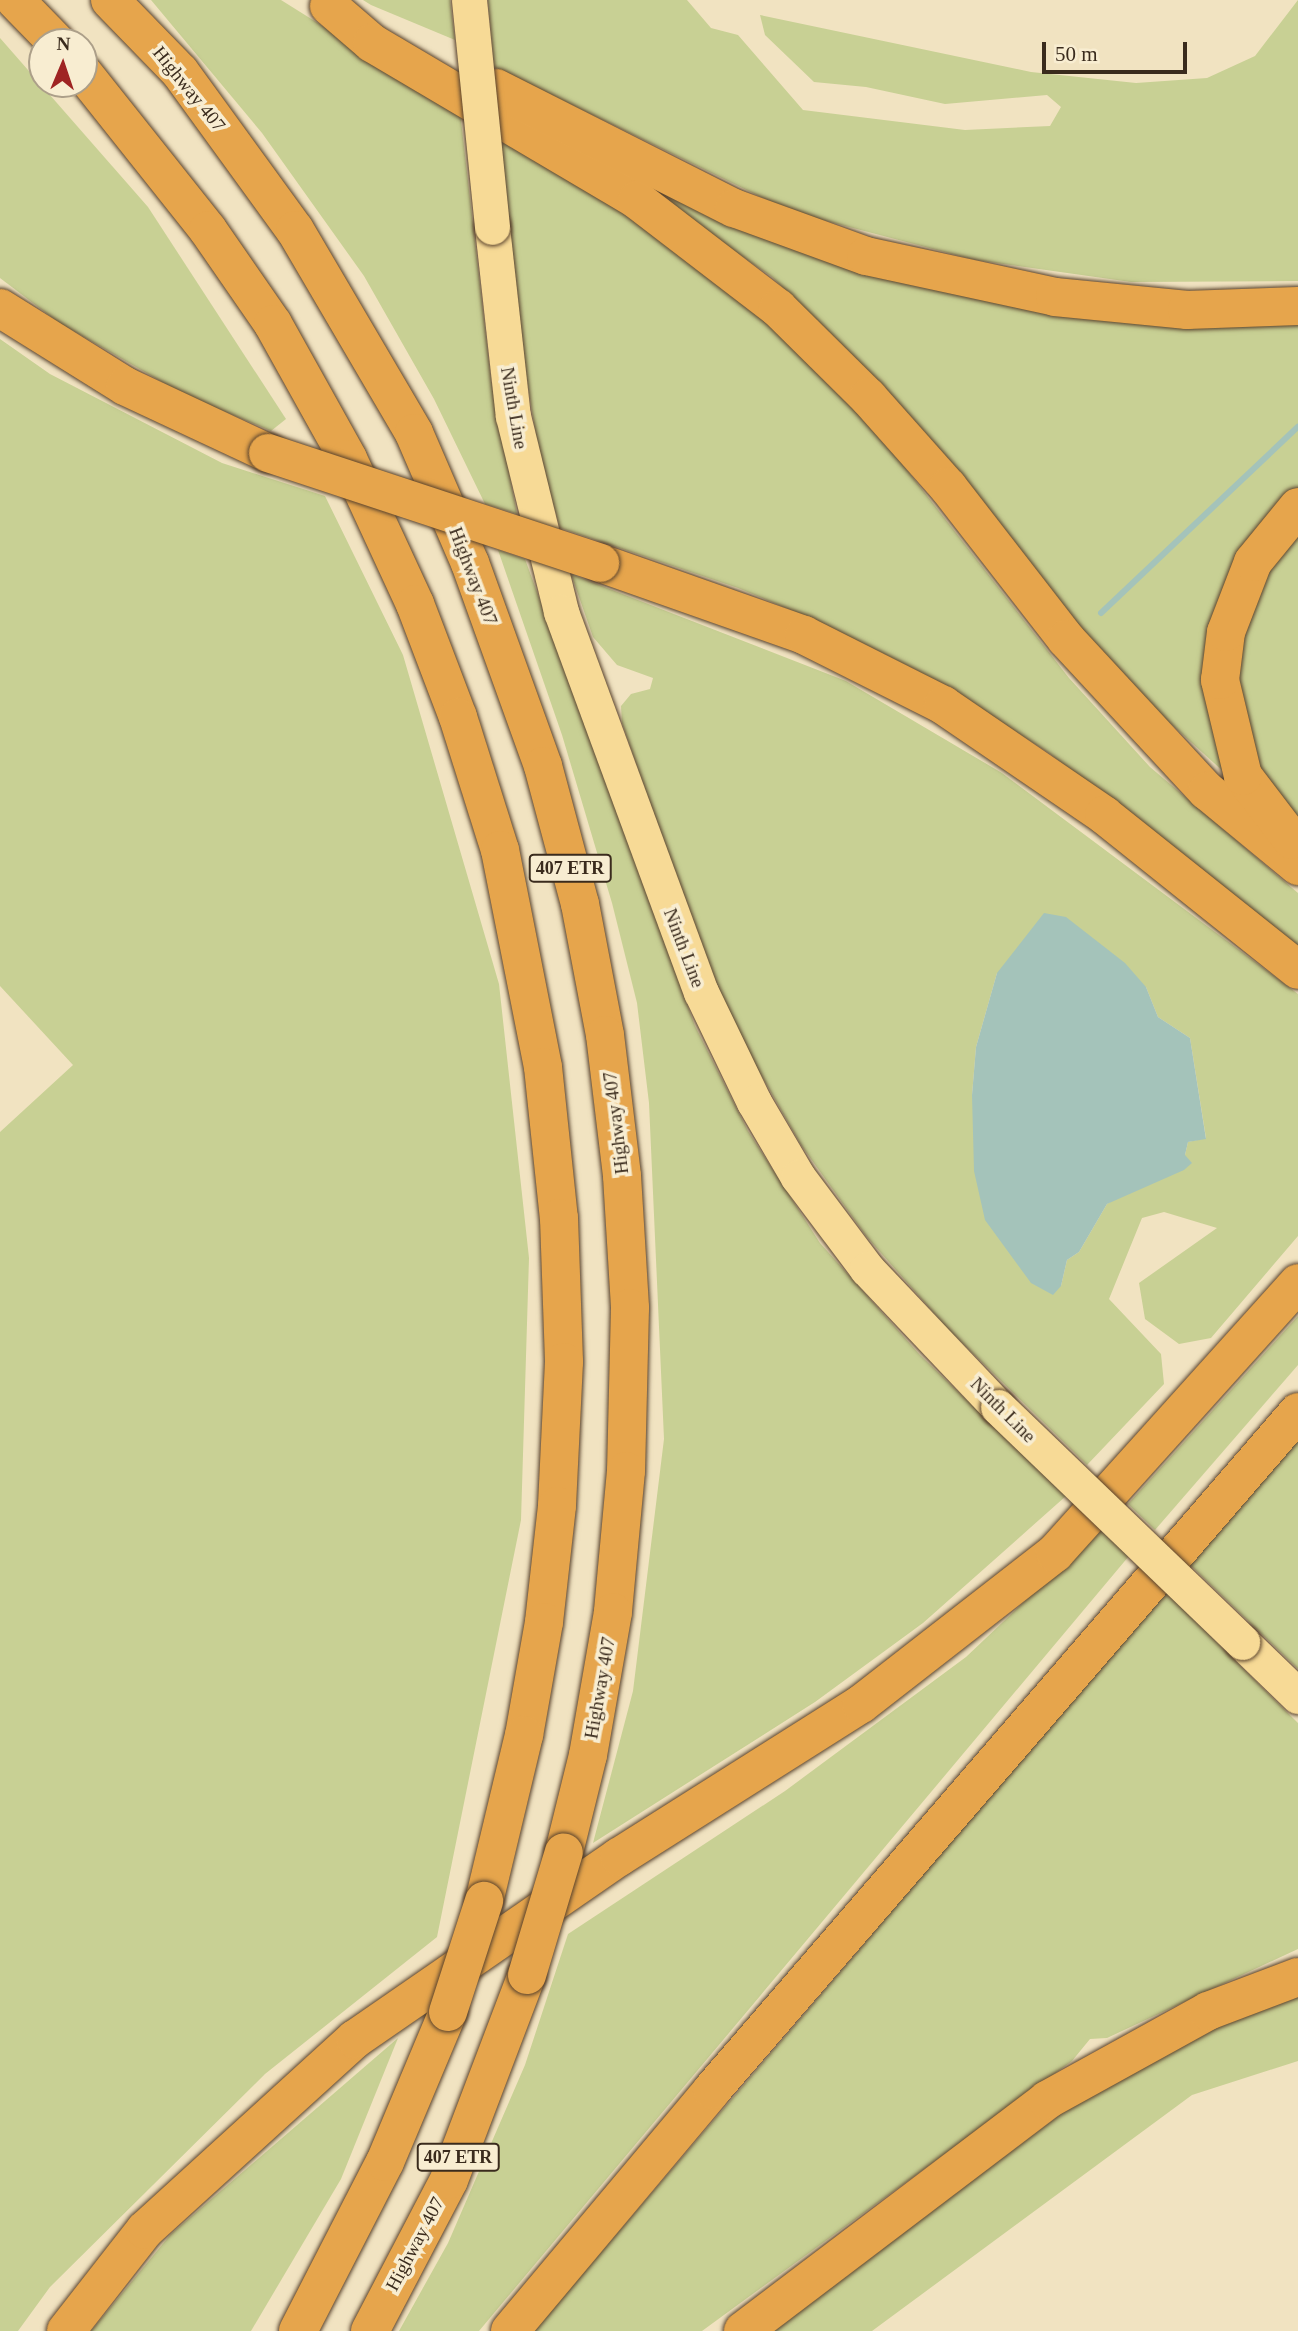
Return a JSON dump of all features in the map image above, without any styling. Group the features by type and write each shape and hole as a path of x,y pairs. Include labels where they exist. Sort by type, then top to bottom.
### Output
{"highway":[{"path":"15,0 42,28"},
{"name":"Highway 407","path":"110,0 180,72 295,230 414,433 470,563 543,766 580,904 605,1035 622,1176 629,1322 626,1471 613,1612 588,1755 564,1852 527,1975 449,2180 370,2331"},
{"path":"324,3 392,33 662,176 797,234 866,256 1055,297 1186,310 1298,306"},
{"path":"324,3 372,43 637,200 778,308 868,397 948,487 1066,639 1179,761 1207,791 1298,866"},
{"name":"407 ETR","path":"98,92 208,230 273,324 348,459 415,604 458,717 500,850 543,1067 559,1218 564,1362 557,1506 544,1622 524,1735 484,1901 448,2012 385,2162 298,2331"},
{"path":"0,308 125,386 268,453 600,563 804,635 943,705 1104,815 1298,970"},
{"path":"1298,507 1253,562 1226,632 1220,680 1243,776 1275,824 1298,846"},
{"path":"66,2331 145,2230 355,2039 620,1857 861,1704 1055,1553 1298,1283"},
{"path":"510,2331 721,2080 1298,1412"},
{"path":"743,2331 1047,2100 1208,2011 1298,1977"}],"main road":[{"name":"Ninth Line","path":"469,0 513,416 561,612 701,992 754,1102 798,1177 867,1269 998,1407 1298,1696"}],"green space":[{"path":"151,0 281,0 460,112 491,380 517,514 485,504 434,399 364,276 262,133"},
{"path":"363,0 450,0 455,40 371,5"},
{"path":"488,0 687,0 711,28 738,35 803,110 965,130 1050,126 1061,107 1047,95 945,104 866,87 814,82 765,35 760,15 1031,72 1136,83 1207,78 1255,56 1298,0 1298,281 1131,282 975,260 792,212 494,67"},
{"path":"0,38 28,70 28,98 53,98 148,207 286,419 271,431 183,394 58,322 0,278"},
{"path":"500,133 637,223 756,313 875,429 1069,678 1150,767 1298,893 1298,949 1049,753 961,696 805,616 738,588 560,528 539,454 523,355"},
{"path":"659,186 810,248 1298,317 1298,491 1244,547 1225,773 1116,674 895,399 772,277 654,195"},
{"path":"0,339 50,374 222,463 325,496 403,655 499,984 529,1258 521,1520 437,1937 265,2074 50,2287 18,2331 0,2331 0,1132 73,1065 0,986"},
{"path":"1298,526 1298,824 1250,758 1237,660 1267,560"},
{"path":"498,550 525,559 695,1026 748,1131 820,1243 920,1355 1066,1496 923,1623 815,1702 593,1843 633,1691 664,1439 649,1103 637,1003 612,903 562,735"},
{"path":"571,574 846,681 1002,773 1298,994 1298,1236 1211,1338 1179,1344 1145,1319 1139,1283 1217,1228 1164,1212 1142,1218 1109,1299 1161,1354 1164,1384 1087,1465 948,1329 866,1236 801,1145 743,1043 701,950 622,723 621,706 631,694 650,689 653,678 617,665 593,637","holes":["997,973 1146,987 1158,1017 1190,1038 1206,1138 1188,1142 1185,1155 1107,1204 1079,1252 1067,1260 1061,1286 972,1095 976,1047"]},
{"path":"1298,1316 1298,1365 1155,1530 1128,1504"},
{"path":"1298,1427 1298,1669 1186,1561"},
{"path":"1101,1529 1129,1556 479,2331 399,2331 448,2243 525,2065 568,1934 785,1791 966,1657"},
{"path":"1165,1591 1298,1723 1298,1949 1107,2038 1090,2039 1072,2061 702,2331 534,2331"},
{"path":"1298,1978 1298,2061 1192,2095 872,2331 772,2331 1150,2047"},
{"path":"398,2038 341,2179 251,2331 91,2331 171,2234"}],"water":[{"path":"1044,913 1066,917 1125,963 1146,987 1158,1017 1190,1038 1206,1139 1188,1142 1185,1155 1192,1163 1184,1170 1107,1204 1079,1252 1067,1260 1061,1286 1053,1295 1031,1283 985,1220 974,1171 972,1095 976,1047 997,973"}],"waterway":[{"path":"1101,613 1298,427"}]}
